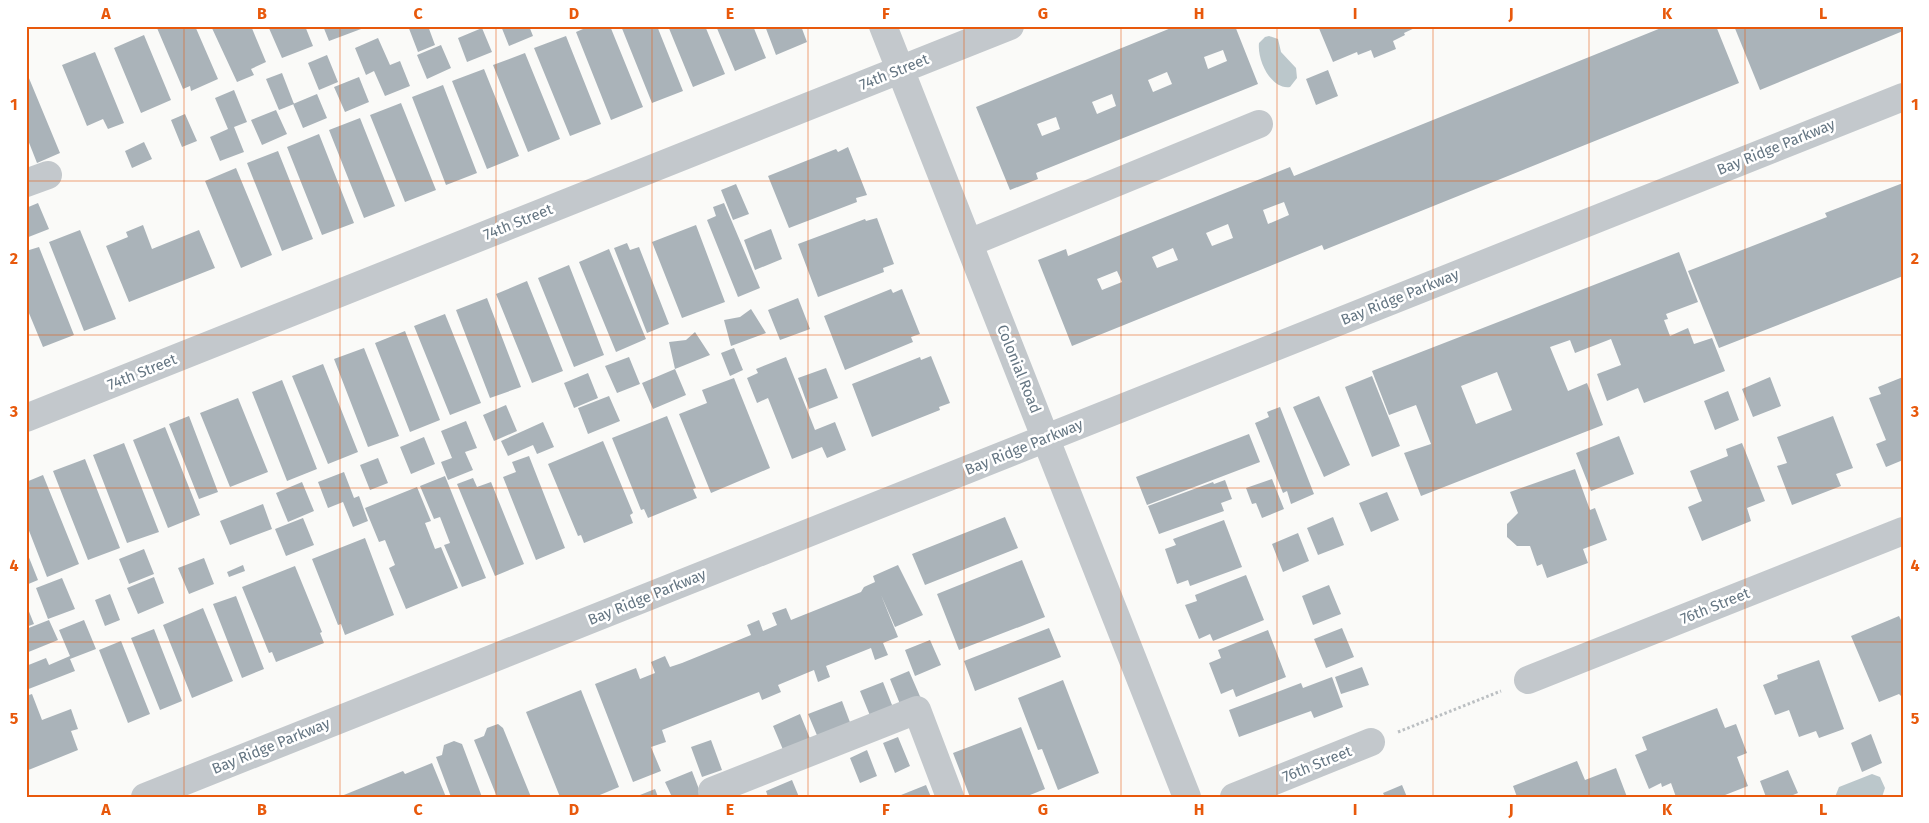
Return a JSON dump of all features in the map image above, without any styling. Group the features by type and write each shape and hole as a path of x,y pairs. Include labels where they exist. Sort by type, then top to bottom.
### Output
{"street":[{"name":"Colonial Road","path":"883,26 1187,797"},
{"name":"74th Street","path":"26,418 1010,26"},
{"name":"Bay Ridge Parkway","path":"145,797 1903,97"},
{"path":"969,243 1259,124"},
{"name":"76th Street","path":"1515,685 1903,531"},
{"path":"712,791 917,710 950,797"},
{"name":"76th Street","path":"1234,797 1381,738"}],"path":[{"path":"1381,738 1515,685"}],"shaded area":[{"path":"1269,36 1278,39 1281,52 1296,68 1297,78 1290,87 1283,87 1277,84 1271,79 1263,65 1260,57 1259,43"},
{"path":"1872,774 1880,777 1885,788 1882,797 1835,797 1839,787"}],"building":[{"path":"161,26 195,26 218,79 191,91 190,86 183,89 157,28"},
{"path":"211,26 251,26 266,62 251,69 254,75 237,82"},
{"path":"268,26 305,26 313,46 282,58"},
{"path":"323,26 360,26 361,29 329,41"},
{"path":"408,26 428,26 435,45 418,52"},
{"path":"501,26 529,26 533,36 509,46"},
{"path":"590,26 610,26 643,107 611,120 576,32"},
{"path":"621,26 657,26 683,91 652,103"},
{"path":"668,26 705,26 725,74 693,87"},
{"path":"716,26 753,26 766,58 735,71"},
{"path":"765,26 801,26 807,42 776,55"},
{"path":"1176,26 1235,26 1258,84 1036,173 1038,179 1010,190 976,107","holes":["1223,50 1227,61 1208,69 1204,57","1167,72 1172,84 1153,92 1148,80","1112,94 1116,106 1097,114 1092,102","1056,117 1060,129 1042,136 1037,124"]},
{"path":"1318,26 1419,26 1393,41 1396,49 1374,58 1371,50 1358,55 1357,52 1333,62"},
{"path":"1666,26 1716,26 1739,83 1324,250 1322,245 1072,346 1038,260 1066,249 1068,256 1290,167 1294,176","holes":["1284,202 1289,215 1268,224 1263,210","1228,224 1233,238 1212,246 1206,233","1173,248 1178,260 1157,268 1152,257","1117,271 1122,282 1102,290 1097,279"]},
{"path":"1734,26 1903,26 1903,31 1760,90"},
{"path":"482,28 492,52 467,62 458,38"},
{"path":"144,35 171,100 141,113 114,48"},
{"path":"566,36 601,124 570,136 534,48"},
{"path":"378,38 390,65 400,61 410,86 385,96 374,71 366,75 355,48"},
{"path":"441,45 451,68 427,79 417,55"},
{"path":"95,52 124,123 108,129 103,119 87,126 62,65"},
{"path":"525,53 560,139 528,152 493,65"},
{"path":"327,55 338,82 319,90 308,63"},
{"path":"484,69 519,156 487,169 452,81"},
{"path":"1328,70 1338,96 1316,105 1306,79"},
{"path":"26,71 60,153 37,163 26,135"},
{"path":"282,73 294,104 279,110 266,79"},
{"path":"359,77 369,102 345,112 334,87"},
{"path":"443,85 477,173 446,185 412,97"},
{"path":"234,90 247,122 234,127 244,152 220,161 210,137 228,129 215,98"},
{"path":"317,94 327,118 303,128 293,104"},
{"path":"401,103 436,190 405,202 370,115"},
{"path":"276,110 287,134 262,145 251,120"},
{"path":"185,114 197,141 182,147 171,120"},
{"path":"360,118 395,206 364,218 329,130"},
{"path":"319,134 354,223 322,235 287,147"},
{"path":"144,142 152,159 132,168 125,151"},
{"path":"848,147 867,195 856,198 857,202 789,228 768,176 836,149 838,152"},
{"path":"278,151 313,239 282,251 247,163"},
{"path":"236,168 272,255 241,268 205,181"},
{"path":"1903,183 1903,276 1719,348 1688,271 1827,217 1825,213"},
{"path":"736,184 749,214 733,220 721,190"},
{"path":"38,203 49,229 26,238 26,208"},
{"path":"724,203 760,288 738,297 707,220 716,216 713,207"},
{"path":"877,218 894,264 883,268 884,272 818,297 798,244 865,219 866,221"},
{"path":"143,225 152,249 199,230 215,268 129,302 106,246 128,237 126,232"},
{"path":"696,225 725,302 682,318 652,242"},
{"path":"771,229 782,259 755,270 744,240"},
{"path":"80,230 116,319 84,331 49,242"},
{"path":"627,243 630,250 639,247 669,324 647,333 614,248"},
{"path":"39,247 74,335 43,347 26,306 26,251"},
{"path":"609,249 646,339 616,352 579,262"},
{"path":"1679,252 1698,302 1666,314 1668,319 1664,320 1670,336 1688,328 1694,344 1712,338 1725,371 1644,403 1638,388 1607,401 1597,374 1621,365 1611,339 1575,353 1570,340 1550,347 1568,391 1587,383 1603,425 1421,496 1404,453 1431,444 1416,405 1389,415 1372,371","holes":["1497,372 1512,410 1476,424 1461,386"]},
{"path":"569,265 604,355 574,367 538,278"},
{"path":"527,281 563,371 532,383 496,294"},
{"path":"891,289 893,293 902,289 920,334 911,337 913,342 845,370 824,316"},
{"path":"487,298 521,387 490,398 456,310"},
{"path":"798,298 810,329 780,340 768,310"},
{"path":"751,309 766,333 731,346 724,320 740,317"},
{"path":"445,314 481,403 450,415 414,326"},
{"path":"405,331 440,420 410,432 375,343"},
{"path":"695,332 710,355 675,369 669,342 686,340"},
{"path":"364,348 399,436 368,447 334,359"},
{"path":"734,348 743,370 730,376 721,353"},
{"path":"931,356 950,403 939,407 940,410 872,437 852,384 920,357 921,360"},
{"path":"629,357 640,384 617,393 605,366"},
{"path":"786,357 815,430 835,422 846,450 827,458 822,447 792,459 768,398 757,403 747,378 758,373 756,369"},
{"path":"323,364 358,452 328,464 292,376"},
{"path":"826,368 838,398 809,409 798,378"},
{"path":"675,369 686,395 653,409 642,383"},
{"path":"588,373 598,398 574,408 564,383"},
{"path":"1372,376 1400,446 1372,457 1345,387"},
{"path":"1770,377 1781,406 1753,417 1742,389"},
{"path":"1903,377 1903,460 1886,467 1876,444 1886,440 1869,398 1881,394 1878,387"},
{"path":"734,378 770,468 711,493 679,414 707,403 702,390"},
{"path":"282,380 317,469 287,481 252,392"},
{"path":"1728,391 1739,420 1715,430 1704,401"},
{"path":"609,396 620,421 588,434 578,408"},
{"path":"1319,396 1350,465 1324,477 1293,407"},
{"path":"238,398 268,472 230,487 200,413"},
{"path":"506,405 517,431 494,441 483,415"},
{"path":"1280,407 1314,494 1291,504 1287,491 1283,493 1255,423 1269,417 1267,412"},
{"path":"189,416 218,492 199,499 169,424"},
{"path":"667,416 696,488 693,489 697,498 648,518 644,509 641,510 612,438"},
{"path":"1833,416 1853,468 1836,474 1841,486 1792,505 1777,466 1787,463 1777,437"},
{"path":"466,421 477,448 465,452 473,470 448,480 441,462 452,458 441,431"},
{"path":"543,422 554,447 537,454 533,445 508,456 501,441"},
{"path":"165,427 200,515 168,528 133,440"},
{"path":"1249,434 1260,462 1147,505 1136,477"},
{"path":"1619,436 1634,474 1591,491 1576,453"},
{"path":"424,437 435,464 411,474 400,447"},
{"path":"603,441 633,513 630,515 633,523 584,543 581,535 578,536 548,464"},
{"path":"124,443 159,532 127,543 93,455"},
{"path":"1742,443 1765,501 1747,508 1751,521 1702,541 1688,507 1702,501 1690,471 1728,456 1726,449"},
{"path":"529,456 565,548 536,560 503,477 516,472 512,462"},
{"path":"378,458 388,483 370,490 360,465"},
{"path":"85,459 120,548 88,560 53,471"},
{"path":"1575,469 1590,510 1595,508 1607,540 1583,549 1588,563 1547,578 1542,564 1537,566 1530,546 1517,546 1507,537 1507,524 1518,513 1510,492"},
{"path":"344,472 354,498 359,496 368,521 353,527 343,502 328,508 318,482"},
{"path":"43,475 79,564 47,577 26,523 26,482"},
{"path":"445,476 486,578 462,587 444,545 450,543 440,517 434,519 420,486"},
{"path":"473,478 477,487 491,482 524,564 495,576 457,484"},
{"path":"1272,479 1284,509 1262,518 1256,503 1252,504 1246,488"},
{"path":"1225,480 1232,499 1221,503 1224,511 1159,534 1148,506 1213,482 1214,484"},
{"path":"302,482 314,511 288,522 276,493"},
{"path":"417,487 431,521 425,523 435,549 441,547 458,588 406,609 389,568 395,565 385,540 379,542 365,508"},
{"path":"1387,492 1399,520 1371,532 1359,503"},
{"path":"263,504 272,529 230,545 220,521"},
{"path":"1005,517 1018,548 925,585 912,554"},
{"path":"1333,517 1344,545 1318,555 1307,528"},
{"path":"303,518 314,545 286,556 275,529"},
{"path":"1224,520 1242,567 1190,586 1188,580 1177,584 1165,549 1176,545 1173,539"},
{"path":"1298,533 1309,561 1283,572 1272,544"},
{"path":"365,538 394,615 345,635 341,624 338,625 312,559"},
{"path":"144,549 154,574 129,584 119,559"},
{"path":"26,550 38,580 26,585"},
{"path":"204,558 214,584 189,594 178,568"},
{"path":"1022,560 1045,617 959,650 937,594"},
{"path":"243,565 245,571 229,577 227,572"},
{"path":"898,565 923,615 895,627 881,595 898,637 883,643 888,655 875,660 871,648 826,666 830,677 818,682 814,670 778,685 781,692 762,700 759,692 662,730 666,742 651,747 661,771 633,782 595,684 636,668 640,679 655,673 651,662 665,656 670,667 682,663 751,635 747,625 759,620 763,631 777,625 772,613 786,608 791,620 861,592 864,587 875,582 873,576"},
{"path":"295,566 322,632 320,633 324,643 276,662 272,652 269,653 242,587"},
{"path":"1246,575 1264,620 1213,641 1210,634 1199,639 1185,605 1197,601 1195,595"},
{"path":"154,577 164,603 138,614 127,588"},
{"path":"62,578 75,609 48,619 36,588"},
{"path":"1329,585 1341,614 1313,625 1302,596"},
{"path":"110,594 120,620 105,626 95,600"},
{"path":"236,596 264,669 242,678 213,604"},
{"path":"26,604 34,624 26,627"},
{"path":"203,608 233,681 192,698 163,625"},
{"path":"1899,616 1903,624 1903,698 1899,694 1879,702 1851,636"},
{"path":"49,620 58,640 26,653 26,629"},
{"path":"84,620 96,649 70,659 75,671 26,690 26,666 46,658 49,665 70,656 59,630"},
{"path":"1049,628 1061,657 975,691 964,661"},
{"path":"1342,628 1354,657 1326,668 1314,639"},
{"path":"154,629 182,701 160,710 131,638"},
{"path":"1268,630 1286,677 1236,697 1233,689 1221,694 1209,663 1221,658 1218,650"},
{"path":"930,640 941,665 915,676 905,650"},
{"path":"121,641 150,714 128,723 99,650"},
{"path":"1819,660 1844,729 1819,738 1816,731 1799,737 1789,710 1775,715 1763,685 1778,679 1777,675"},
{"path":"1362,667 1369,685 1341,694 1335,677"},
{"path":"909,671 922,701 902,709 890,679"},
{"path":"1332,677 1343,707 1314,718 1311,711 1239,737 1229,710 1301,683 1303,688"},
{"path":"1063,680 1099,773 1058,790 1042,749 1038,750 1018,698"},
{"path":"883,682 894,710 871,718 860,691"},
{"path":"581,690 619,787 595,797 560,797 526,712"},
{"path":"32,694 42,720 71,709 78,729 71,731 78,750 26,771 26,696"},
{"path":"842,701 851,725 819,740 808,714"},
{"path":"1717,708 1725,728 1736,724 1747,753 1737,757 1748,786 1720,797 1676,797 1671,783 1662,787 1661,783 1649,789 1635,755 1647,750 1642,737"},
{"path":"800,714 811,741 784,752 773,726"},
{"path":"498,724 503,728 531,797 497,797 474,740 484,736 487,728"},
{"path":"1021,727 1045,789 1025,797 970,797 953,753"},
{"path":"1871,734 1882,763 1862,772 1851,743"},
{"path":"898,737 910,766 895,773 883,743"},
{"path":"711,740 722,770 702,777 691,747"},
{"path":"454,741 462,744 482,797 451,797 436,757 442,755 444,745"},
{"path":"867,750 877,776 860,783 850,758"},
{"path":"1577,761 1585,780 1616,768 1627,797 1517,797 1513,786"},
{"path":"432,763 446,797 339,797 403,771 405,774"},
{"path":"1788,770 1798,793 1788,797 1766,797 1760,781"},
{"path":"692,771 702,797 672,797 665,782"},
{"path":"792,780 799,797 768,797 766,791"},
{"path":"926,785 931,797 896,797"},
{"path":"1402,785 1407,797 1385,797 1383,793"},
{"path":"655,789 658,797 635,797"}]}
